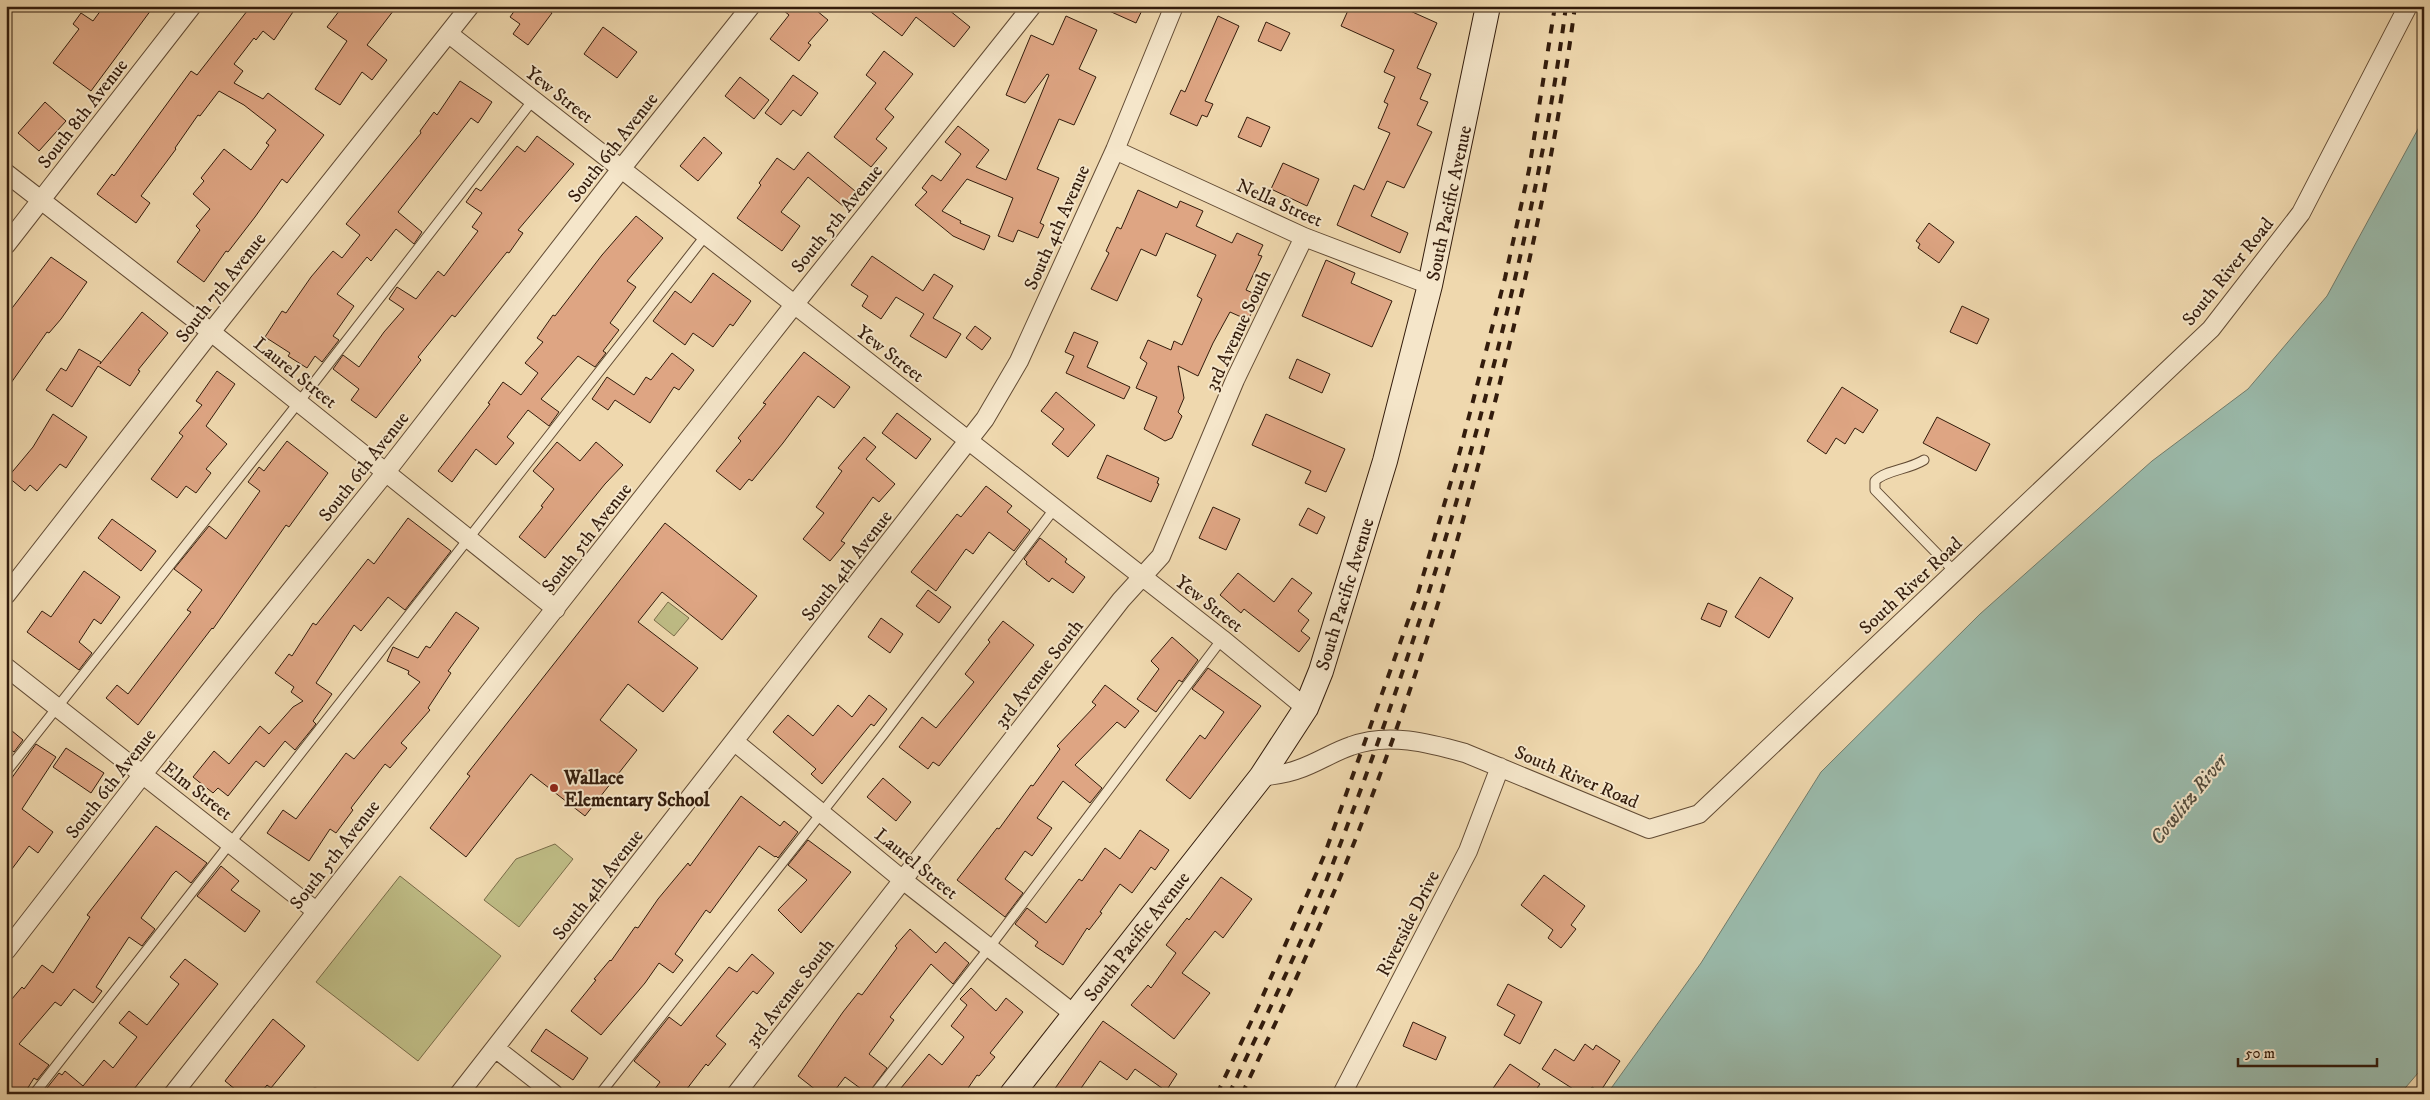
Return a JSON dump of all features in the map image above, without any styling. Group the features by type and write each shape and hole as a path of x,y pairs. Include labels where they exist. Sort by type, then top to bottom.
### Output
{"street":[{"name":"South 8th Avenue","path":"6,246 192,6"},
{"name":"South 7th Avenue","path":"6,595 211,332 470,6"},
{"name":"South 6th Avenue","path":"6,951 143,774 386,472 621,169 752,6"},
{"name":"South 5th Avenue","path":"173,1094 794,305 1032,6"},
{"name":"South 4th Avenue","path":"459,1094 985,419 1019,361 1115,150 1174,6"},
{"name":"South Pacific Avenue","path":"1012,1094 1261,777 1306,708 1321,671 1385,461 1430,285 1488,6"},
{"name":"South River Road","path":"1261,777 1298,770 1352,745 1378,740 1407,740 1434,744 1465,753 1649,829 1699,814 2211,329 2301,213 2408,6"},
{"name":"Yew Street","path":"449,34 1222,639 1306,708"},
{"name":"Nella Street","path":"1115,150 1304,237 1430,285"},
{"name":"Laurel Street","path":"6,173 211,332 556,609"},
{"name":"3rd Avenue South","path":"736,1094 1122,600 1161,556 1236,380 1304,237"},
{"name":"Elm Street","path":"6,667 316,911"},
{"name":"Laurel Street","path":"735,742 904,881 1074,1014"},
{"name":"Riverside Drive","path":"1342,1094 1468,851 1500,767"},
{"path":"495,1048 554,1094"}],"lane":[{"path":"6,772 299,402 533,100"},
{"path":"34,1094 230,842 470,540 706,235"},
{"path":"1924,460 1913,467 1880,476 1875,482 1875,490 1955,572"},
{"path":"600,1094 821,813 1055,508"},
{"path":"874,1094 989,948 1222,639"}],"shaded area":[{"path":"668,602 689,618 674,636 654,620"},
{"path":"555,844 573,859 519,927 484,900 516,859"},
{"path":"400,876 501,956 418,1061 316,982"}],"water":[{"name":"Cowlitz River","path":"2424,118 2424,1066 2400,1094 1607,1094 1701,963 1821,772 1980,614 2152,461 2248,389 2327,296"}],"building":[{"path":"104,6 154,6 91,91 53,63 79,29 73,24 81,13 93,21"},
{"path":"251,6 297,6 274,40 263,31 256,40 254,38 234,64 243,71 234,83 263,99 268,93 324,135 287,183 282,179 204,282 177,262 200,230 196,226 210,209 193,194 204,181 201,178 224,149 251,170 269,145 266,143 276,130 244,105 219,91 200,116 198,115 176,149 141,196 150,203 136,223 97,194 112,174 114,176 191,71 197,75"},
{"path":"343,6 397,6 367,45 387,60 372,80 362,72 340,105 315,89 347,41 327,27"},
{"path":"518,6 543,6 552,13 528,45 513,34 520,24 510,17"},
{"path":"778,6 811,6 828,20 808,43 811,45 799,61 770,39 789,15"},
{"path":"863,6 944,6 970,27 954,47 916,17 902,36"},
{"path":"1098,6 1144,6 1136,23"},
{"path":"1350,6 1399,6 1437,23 1417,68 1431,74 1420,99 1428,102 1417,125 1432,132 1404,188 1387,181 1371,216 1408,233 1400,253 1337,225 1354,185 1364,190 1390,133 1378,128 1388,104 1384,102 1395,77 1384,72 1394,50 1341,26"},
{"path":"1066,16 1097,30 1079,69 1096,77 1074,125 1059,119 1037,169 1059,178 1040,223 1044,225 1038,238 1018,230 1013,242 998,236 1013,198 967,179 942,211 961,221 960,223 990,236 984,250 953,236 915,205 927,192 922,188 932,175 941,181 961,154 945,142 958,126 989,150 976,167 1006,180 1049,75 1047,74 1025,103 1006,95 1031,35 1053,45"},
{"path":"1218,16 1239,26 1205,101 1213,104 1207,117 1202,115 1197,126 1170,114 1181,90 1185,92"},
{"path":"1266,22 1290,33 1281,51 1258,41"},
{"path":"603,27 637,52 617,78 584,54"},
{"path":"884,51 913,74 885,109 894,117 876,139 887,148 871,167 834,137 876,83 866,75"},
{"path":"793,75 818,93 801,116 793,110 781,125 765,113"},
{"path":"740,77 769,100 754,119 725,96"},
{"path":"460,81 492,102 478,123 471,118 398,212 422,232 414,244 396,229 371,261 367,257 337,294 354,306 333,336 339,340 322,362 315,356 307,368 288,356 290,353 265,337 282,311 286,313 311,277 333,251 342,258 360,235 346,224 421,133 420,131 434,112 437,115"},
{"path":"45,102 66,121 39,151 18,133"},
{"path":"1247,117 1270,127 1261,147 1238,137"},
{"path":"537,136 574,164 518,230 523,233 509,253 507,252 455,317 452,315 418,357 421,360 376,418 351,400 359,389 333,369 343,355 359,367 384,332 404,309 389,299 397,287 416,299 438,271 444,276 478,231 472,227 482,213 466,202 476,188 481,191 517,146 525,152"},
{"path":"704,137 722,153 698,181 680,166"},
{"path":"808,152 855,191 843,206 808,177 781,212 800,226 782,251 737,218 761,185 759,183 777,158 794,170"},
{"path":"1283,163 1319,179 1307,206 1271,189"},
{"path":"1138,190 1177,208 1180,201 1203,211 1196,226 1232,243 1237,233 1263,245 1258,255 1262,256 1246,290 1260,296 1248,320 1230,312 1198,376 1178,366 1184,398 1178,412 1182,416 1172,438 1165,441 1144,429 1157,397 1136,388 1147,363 1140,358 1148,340 1171,350 1174,341 1182,345 1202,299 1197,296 1216,255 1166,233 1156,256 1141,249 1117,301 1091,289 1109,253 1106,251 1117,227 1121,229"},
{"path":"636,216 663,238 627,281 636,287 610,323 619,330 603,351 606,353 595,367 578,356 541,399 559,412 549,426 528,410 507,437 514,443 496,465 476,449 452,482 438,471 490,404 488,403 503,382 521,395 538,373 525,363 543,342 537,338 553,315 555,316 602,255"},
{"path":"1929,223 1954,242 1939,263 1918,248 1920,244 1916,241"},
{"path":"872,256 923,291 934,274 953,286 933,318 961,334 946,358 910,336 924,314 896,297 881,319 862,306 868,296 851,285"},
{"path":"51,257 87,282 61,319 49,333 47,332 6,390 6,316"},
{"path":"1326,260 1355,273 1351,283 1392,301 1372,347 1302,316"},
{"path":"713,273 751,301 733,326 730,324 713,347 693,333 685,345 653,321 675,291 691,303"},
{"path":"1962,306 1989,319 1977,344 1950,332"},
{"path":"142,312 168,333 138,370 140,371 130,386 98,366 72,407 46,390 61,368 66,371 79,349 101,362 100,364"},
{"path":"975,326 991,338 982,350 966,338"},
{"path":"1074,332 1098,342 1087,367 1130,387 1124,399 1066,373 1074,356 1065,352"},
{"path":"804,352 850,387 834,408 818,396 752,481 749,479 740,490 716,471 741,441 738,438 766,404 763,403"},
{"path":"672,353 694,370 679,390 674,387 650,423 615,400 608,410 592,399 607,377 634,395 646,377 651,380"},
{"path":"1297,359 1330,374 1322,393 1289,378"},
{"path":"217,371 235,384 206,426 227,444 206,469 211,473 196,493 186,486 177,498 151,479 183,436 179,433 202,405 196,401"},
{"path":"1842,387 1878,410 1863,433 1855,428 1845,444 1836,438 1826,454 1807,441"},
{"path":"1056,392 1095,425 1068,457 1052,444 1064,429 1041,411"},
{"path":"897,413 931,439 916,459 882,433"},
{"path":"53,414 87,437 66,468 60,464 37,491 30,485 25,491 8,477 33,447"},
{"path":"1266,414 1345,449 1326,492 1305,483 1311,471 1252,445"},
{"path":"1937,417 1990,444 1976,471 1923,443"},
{"path":"864,437 876,447 866,459 895,484 879,502 873,497 841,541 845,543 830,561 803,539 824,513 816,507 842,471 838,468"},
{"path":"287,441 328,473 289,527 286,525 213,629 138,725 106,698 117,685 128,694 191,612 187,610 202,590 174,569 209,526 226,539 260,491 248,482 259,467 264,471"},
{"path":"557,442 580,461 596,442 623,465 605,484 545,558 519,537 543,507 541,506 554,489 533,471"},
{"path":"1107,455 1159,478 1157,483 1159,484 1151,502 1097,478"},
{"path":"986,486 1012,506 1007,512 1030,530 1014,551 989,532 973,554 966,549 936,591 911,572 957,514 961,517"},
{"path":"1213,507 1240,519 1226,550 1199,538"},
{"path":"1308,508 1325,517 1317,534 1299,525"},
{"path":"408,518 451,551 405,610 388,597 361,631 354,625 316,683 332,694 313,721 316,724 295,750 285,741 264,767 256,761 228,796 218,788 213,793 193,777 214,751 229,764 260,726 269,734 293,707 303,701 291,692 294,687 275,673 289,654 292,656 313,623 316,625 368,559 374,564"},
{"path":"112,519 156,551 141,571 98,538"},
{"path":"665,523 757,596 722,640 662,592 638,622 698,668 663,712 628,684 600,720 637,750 585,816 531,774 466,857 430,828 470,776 467,774"},
{"path":"1040,538 1067,559 1065,562 1085,577 1073,593 1052,578 1049,582 1026,564 1027,562 1024,559"},
{"path":"84,571 120,597 101,624 94,619 79,642 92,653 79,670 27,632 42,611 51,617"},
{"path":"1238,573 1274,602 1292,578 1312,593 1298,611 1309,620 1301,631 1310,638 1299,652 1244,609 1241,613 1220,595"},
{"path":"1760,577 1793,598 1769,638 1735,617"},
{"path":"928,590 951,607 939,623 916,606"},
{"path":"1708,603 1727,611 1720,627 1701,619"},
{"path":"456,612 479,628 448,671 451,673 428,708 430,710 401,743 407,748 390,768 385,764 351,808 353,810 336,833 330,829 309,861 267,833 283,810 296,819 346,753 354,759 420,682 408,674 409,671 387,661 393,647 418,658 426,646 430,648"},
{"path":"881,618 903,634 890,653 868,637"},
{"path":"1003,621 1034,645 939,766 933,762 928,769 899,747 922,717 936,728 974,682 965,674 990,642 988,640"},
{"path":"1172,637 1198,660 1182,682 1179,680 1156,712 1137,699 1159,669 1151,661"},
{"path":"1208,668 1261,706 1190,799 1166,780 1200,735 1205,739 1224,712 1192,689"},
{"path":"1105,685 1139,711 1125,728 1117,722 1075,765 1102,788 1090,803 1063,781 1037,818 1052,828 1032,856 1025,851 1005,879 1023,893 1005,917 957,880 997,828 999,829 1031,785 1033,786 1060,749 1057,746 1096,705 1092,702"},
{"path":"869,695 887,709 874,726 871,724 822,784 811,774 816,769 773,732 788,715 813,736 838,705 852,717"},
{"path":"6,726 23,740 14,752 6,746"},
{"path":"36,744 56,757 22,809 53,832 38,853 29,846 6,877 6,786"},
{"path":"66,748 104,773 91,793 53,767"},
{"path":"883,778 911,802 896,821 867,797"},
{"path":"741,796 780,826 784,821 798,832 778,858 759,846 710,913 706,910 675,954 683,960 673,973 659,963 645,983 601,1035 571,1011 596,980 594,979 611,961 635,927 638,928 658,899 688,863 690,866"},
{"path":"156,826 207,863 191,883 176,871 172,875 141,918 155,929 142,946 129,937 96,987 102,991 93,1003 74,989 61,1006 55,1002 19,1044 49,1065 37,1080 34,1078 24,1094 6,1094 6,1006 22,987 24,989 42,965 53,973 90,917 87,915"},
{"path":"1140,830 1169,850 1155,870 1151,867 1132,893 1120,884 1100,912 1102,913 1089,930 1087,928 1063,965 1035,946 1038,942 1015,924 1027,908 1046,923 1079,879 1082,881 1105,848 1120,859"},
{"path":"808,840 851,872 801,933 778,910 807,880 788,865"},
{"path":"221,866 239,881 231,890 260,911 245,932 197,896"},
{"path":"1544,875 1585,906 1571,925 1576,929 1561,948 1548,938 1553,930 1521,905"},
{"path":"1221,877 1252,899 1223,938 1215,931 1182,973 1210,993 1174,1039 1131,1005 1148,985 1151,988 1176,953 1166,945 1187,918 1189,920"},
{"path":"910,929 936,953 945,942 969,963 953,984 931,964 890,1017 894,1020 869,1054 887,1068 868,1094 845,1077 832,1094 821,1094 798,1076 843,1012 858,993 862,995 897,948 895,946"},
{"path":"752,954 774,973 757,994 753,991 716,1036 726,1044 708,1066 706,1064 683,1094 651,1094 660,1082 634,1061 669,1017 681,1026 729,967 737,972"},
{"path":"185,959 218,984 130,1094 54,1094 47,1088 59,1073 62,1075 65,1071 83,1086 104,1060 113,1068 137,1037 119,1023 129,1011 147,1025 179,984 170,977"},
{"path":"1508,984 1542,1002 1520,1044 1504,1035 1515,1015 1497,1005"},
{"path":"971,988 996,1011 1006,998 1023,1012 990,1053 995,1057 979,1076 977,1075 964,1094 896,1094 929,1054 942,1065 964,1037 951,1026 967,1005 960,999"},
{"path":"273,1019 305,1046 271,1088 267,1085 260,1094 241,1094 225,1081"},
{"path":"1103,1021 1177,1074 1166,1091 1135,1069 1127,1080 1100,1061 1077,1094 1051,1094"},
{"path":"1413,1022 1446,1037 1436,1060 1403,1046"},
{"path":"546,1029 588,1058 573,1080 531,1051"},
{"path":"1585,1044 1593,1050 1596,1045 1620,1061 1600,1092 1592,1087 1588,1094 1581,1094 1542,1069 1555,1049 1574,1061"},
{"path":"1510,1064 1540,1084 1533,1094 1489,1094"}],"railway":[{"path":"1217,1094 1258,1007 1324,856 1418,593 1460,451 1505,278 1529,170 1555,6"},
{"path":"1229,1094 1285,977 1323,888 1358,798 1421,617 1440,556 1476,434 1525,236 1544,144 1566,6"},
{"path":"1242,1094 1309,951 1346,863 1392,741 1434,618 1488,430 1526,277 1545,187 1569,52 1575,6"}],"place":[{"name":"Wallace Elementary School","path":"554,788"}]}
